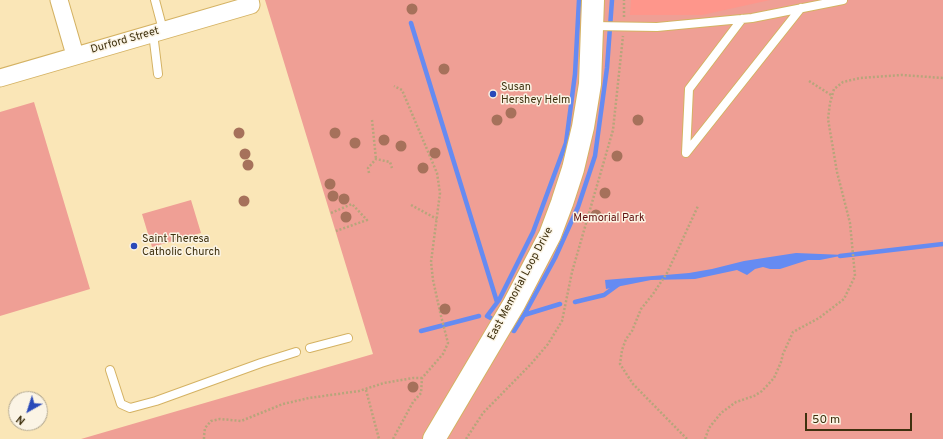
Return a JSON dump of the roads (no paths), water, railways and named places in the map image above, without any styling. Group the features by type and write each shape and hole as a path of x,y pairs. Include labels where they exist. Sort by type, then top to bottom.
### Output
{"street":[{"path":"59,0 76,55"},
{"name":"East Memorial Loop Drive","path":"434,439 514,304 550,235 573,170 583,127 590,84 593,0"},
{"name":"Durford Street","path":"0,78 158,32 250,2"}],"lane":[{"path":"155,0 158,32 158,74"},
{"path":"593,26 624,28 657,27 742,19 843,0"},
{"path":"742,19 689,89 686,153 801,8"},
{"path":"310,348 348,338"},
{"path":"110,370 121,404 130,408 156,401 296,352"}],"water":[{"path":"796,253 845,255 820,260 808,260 780,269 763,267 755,269 747,275 737,270 695,279 651,280 606,289 605,280 689,273 744,261"}],"waterway":[{"path":"498,322 487,316 499,300 533,232 566,143 575,74 579,0"},
{"path":"524,315 555,258 578,207 595,156 607,68 612,0"},
{"path":"411,23 497,302"},
{"path":"840,256 943,244"},
{"path":"575,302 604,295 619,284"},
{"path":"508,328 514,331 524,315 560,304"},
{"path":"421,331 479,316"}],"place":[{"name":"Susan Hershey Helm","path":"493,94"},
{"name":"Saint Theresa Catholic Church","path":"134,246"}],"park label":[{"name":"Memorial Park","path":"609,219"}]}
